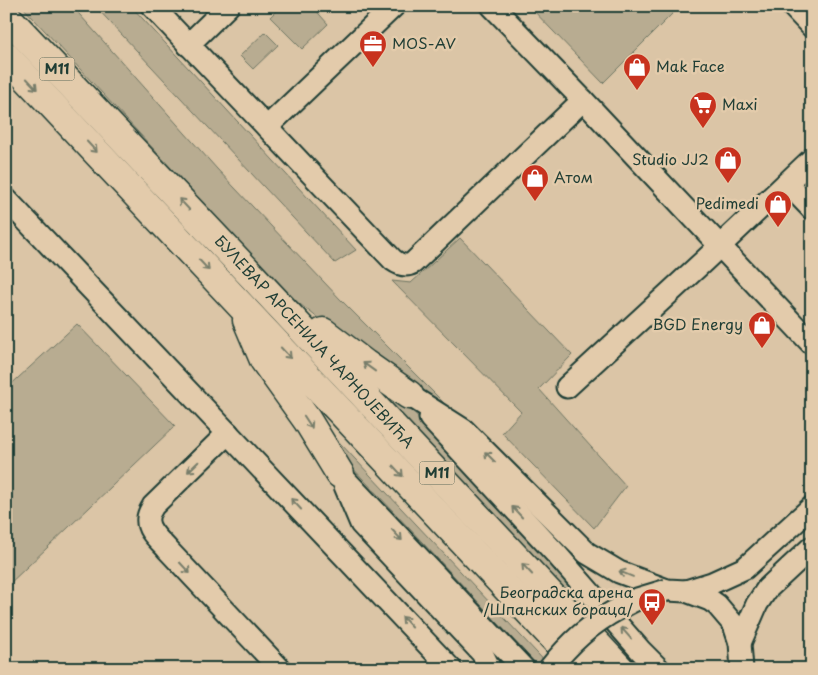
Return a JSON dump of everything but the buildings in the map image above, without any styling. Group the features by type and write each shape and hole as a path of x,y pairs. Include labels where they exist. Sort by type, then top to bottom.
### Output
{"highway":[{"name":"БУЛЕВАР АРСЕНИЈА ЧАРНОЈЕВИЋА","path":"6,16 620,669"},
{"name":"БУЛЕВАР АРСЕНИЈА ЧАРНОЈЕВИЋА","path":"6,56 582,669"},
{"path":"254,278 347,351 409,395"},
{"path":"241,304 264,360 307,420 340,474"}],"street":[{"path":"152,6 398,264 409,265 418,258 583,100"},
{"path":"188,45 228,6"},
{"path":"267,127 394,6"},
{"path":"492,6 812,344"},
{"path":"792,6 812,28"},
{"path":"567,387 812,159"},
{"path":"787,183 812,209"},
{"path":"6,199 451,669"},
{"path":"409,395 464,430 587,553 619,572 710,600 734,625 740,644 742,669"},
{"path":"409,395 558,556 640,650 659,669"},
{"path":"228,433 153,506 148,517 149,526 168,550 280,669"},
{"path":"340,474 361,524 486,661"},
{"path":"340,474 524,669"},
{"path":"549,669 584,631 612,612 636,600 712,583 745,568 812,506"},
{"path":"740,644 757,604 767,589 812,547"}],"shaded area":[{"path":"22,6 72,6 217,169 341,300 450,409 328,326 287,294"},
{"path":"95,6 131,6 356,250 335,263"},
{"path":"281,6 312,6 328,24 302,49 270,17"},
{"path":"529,6 680,6 603,83"},
{"path":"265,32 278,45 253,69 240,56"},
{"path":"460,238 572,355 539,389 626,486 594,528 502,433 521,412 392,281 411,283"},
{"path":"77,324 175,426 6,587 6,389"},
{"path":"361,373 408,406 654,669 639,669"},
{"path":"310,411 552,669 541,669 348,463"}],"place":[{"name":"MOS-AV","path":"373,68"},
{"name":"Mak Face","path":"637,91"},
{"name":"Maxi","path":"703,129"},
{"name":"Studio JJ2","path":"728,184"},
{"name":"Атом","path":"535,202"},
{"name":"Pedimedi","path":"778,228"},
{"name":"BGD Energy","path":"762,349"},
{"name":"Београдска арена /Шпанских бораца/","path":"652,626"}]}
